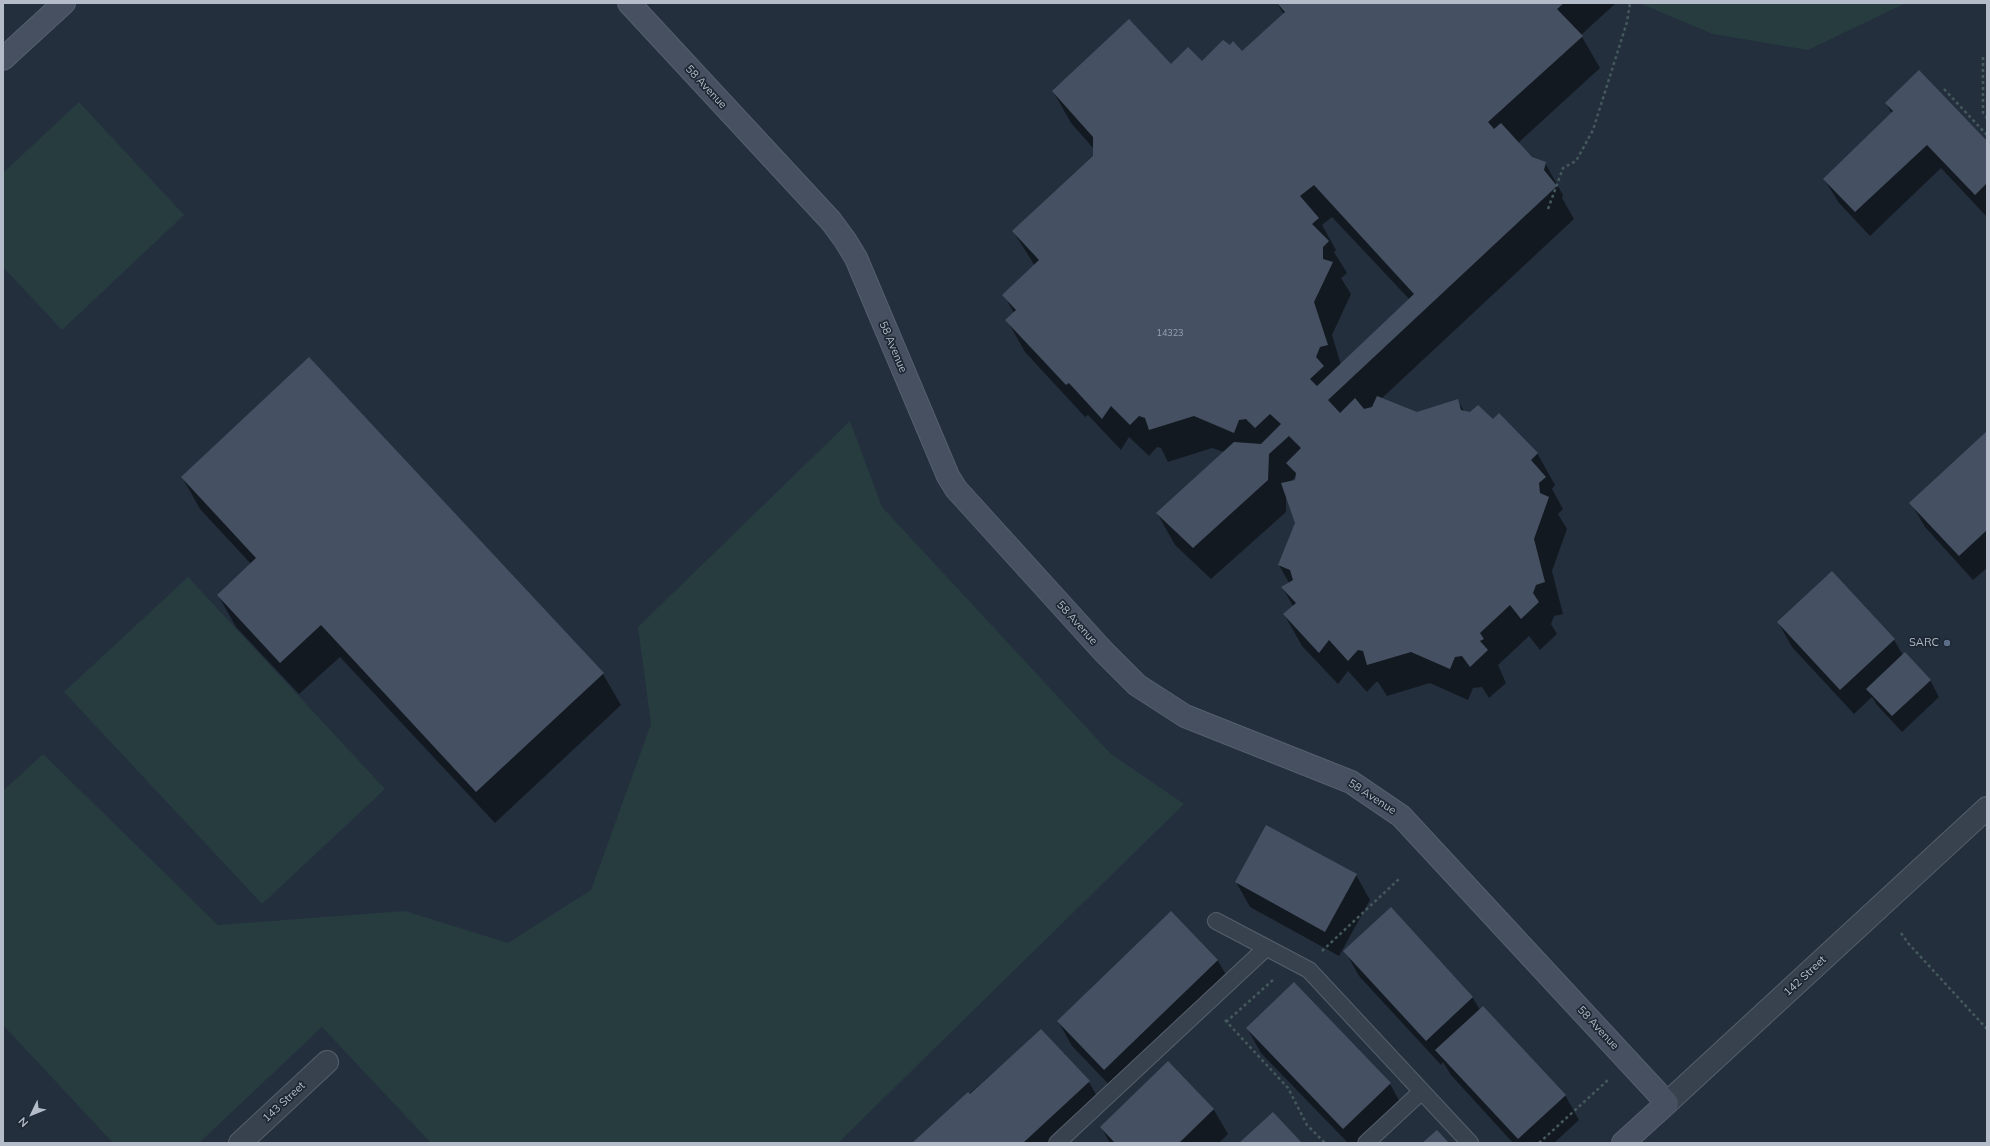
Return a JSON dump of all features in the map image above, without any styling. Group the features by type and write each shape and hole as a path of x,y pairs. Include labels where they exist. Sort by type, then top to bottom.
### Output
{"street":[{"path":"3,59 64,3"},
{"name":"58 Avenue","path":"629,3 831,221 845,240 856,258 948,476 956,489 1103,651 1136,685 1185,716 1351,782 1401,816 1666,1104"},
{"name":"142 Street","path":"1623,1143 1987,808"},
{"name":"143 Street","path":"240,1143 327,1062"}],"lane":[{"path":"1216,921 1310,970 1470,1143"},
{"path":"1057,1143 1266,948"},
{"path":"1366,1143 1422,1091"}],"path":[{"path":"1548,209 1564,168 1576,161 1593,130 1627,22 1630,3"},
{"path":"1983,57 1983,113 1987,118"},
{"path":"1944,88 1987,135"},
{"path":"1317,955 1399,879"},
{"path":"1901,933 1908,943 1987,1029"},
{"path":"1226,1022 1276,977"},
{"path":"1208,1002 1288,1088 1307,1125 1325,1143"},
{"path":"1538,1143 1607,1080"}],"green space":[{"path":"1639,3 1906,3 1808,50 1713,34"},
{"path":"79,102 184,215 62,330 3,267 3,173"},
{"path":"850,421 882,507 1111,754 1184,804 838,1143 431,1143 322,1027 199,1143 113,1143 3,1025 3,791 43,754 218,925 405,911 508,943 591,890 651,724 638,627"},
{"path":"188,577 385,789 262,904 64,692"}],"building":[{"path":"1277,3 1564,3 1557,9 1583,36 1488,122 1494,129 1501,123 1532,157 1546,162 1544,170 1557,186 1328,400 1340,413 1355,398 1364,409 1372,407 1377,396 1417,412 1458,399 1461,410 1470,412 1478,405 1493,419 1499,413 1538,453 1531,460 1546,477 1539,483 1540,493 1549,497 1534,539 1545,582 1536,585 1533,593 1539,602 1521,619 1510,605 1480,633 1484,639 1480,641 1488,650 1470,667 1462,656 1455,657 1450,669 1411,652 1367,665 1363,651 1358,650 1348,661 1329,640 1319,653 1283,614 1296,603 1281,587 1293,580 1290,570 1278,565 1295,523 1281,483 1295,480 1296,473 1286,463 1301,448 1289,436 1269,454 1268,480 1193,548 1156,513 1234,442 1261,444 1281,424 1270,414 1255,428 1246,419 1239,420 1234,433 1194,416 1149,430 1145,418 1139,416 1130,425 1111,406 1102,419 1069,383 1066,385 1005,320 1016,310 1002,295 1039,260 1012,231 1093,156 1093,137 1052,91 1129,19 1171,64 1188,47 1202,61 1223,40 1230,45 1233,41 1242,51 1285,12","holes":["1314,185 1414,294 1317,386 1310,379 1324,366 1316,357 1320,347 1328,345 1314,302 1333,262 1323,259 1323,247 1329,241 1312,224 1319,218 1300,196"]},
{"path":"1919,70 1987,141 1987,183 1975,195 1927,145 1855,212 1823,179 1893,111 1885,103"},
{"path":"309,357 604,673 476,792 321,625 280,663 217,595 256,558 181,477"},
{"path":"1987,431 1987,530 1959,556 1909,503"},
{"path":"1832,571 1895,639 1840,690 1777,622"},
{"path":"1905,652 1931,680 1892,716 1866,689"},
{"path":"1266,825 1357,874 1325,932 1235,882"},
{"path":"1391,907 1473,997 1426,1041 1343,951"},
{"path":"1171,911 1218,960 1104,1070 1057,1021"},
{"path":"1294,982 1391,1083 1343,1129 1246,1028"},
{"path":"1483,1006 1566,1095 1518,1139 1435,1050"},
{"path":"1041,1029 1090,1081 1023,1143 912,1143 968,1092 970,1094"},
{"path":"1168,1061 1214,1109 1179,1143 1115,1143 1100,1127"},
{"path":"1273,1112 1302,1143 1239,1143"},
{"path":"1437,1130 1449,1143 1422,1143"}],"place":[{"name":"SARC","path":"1947,643"}]}
